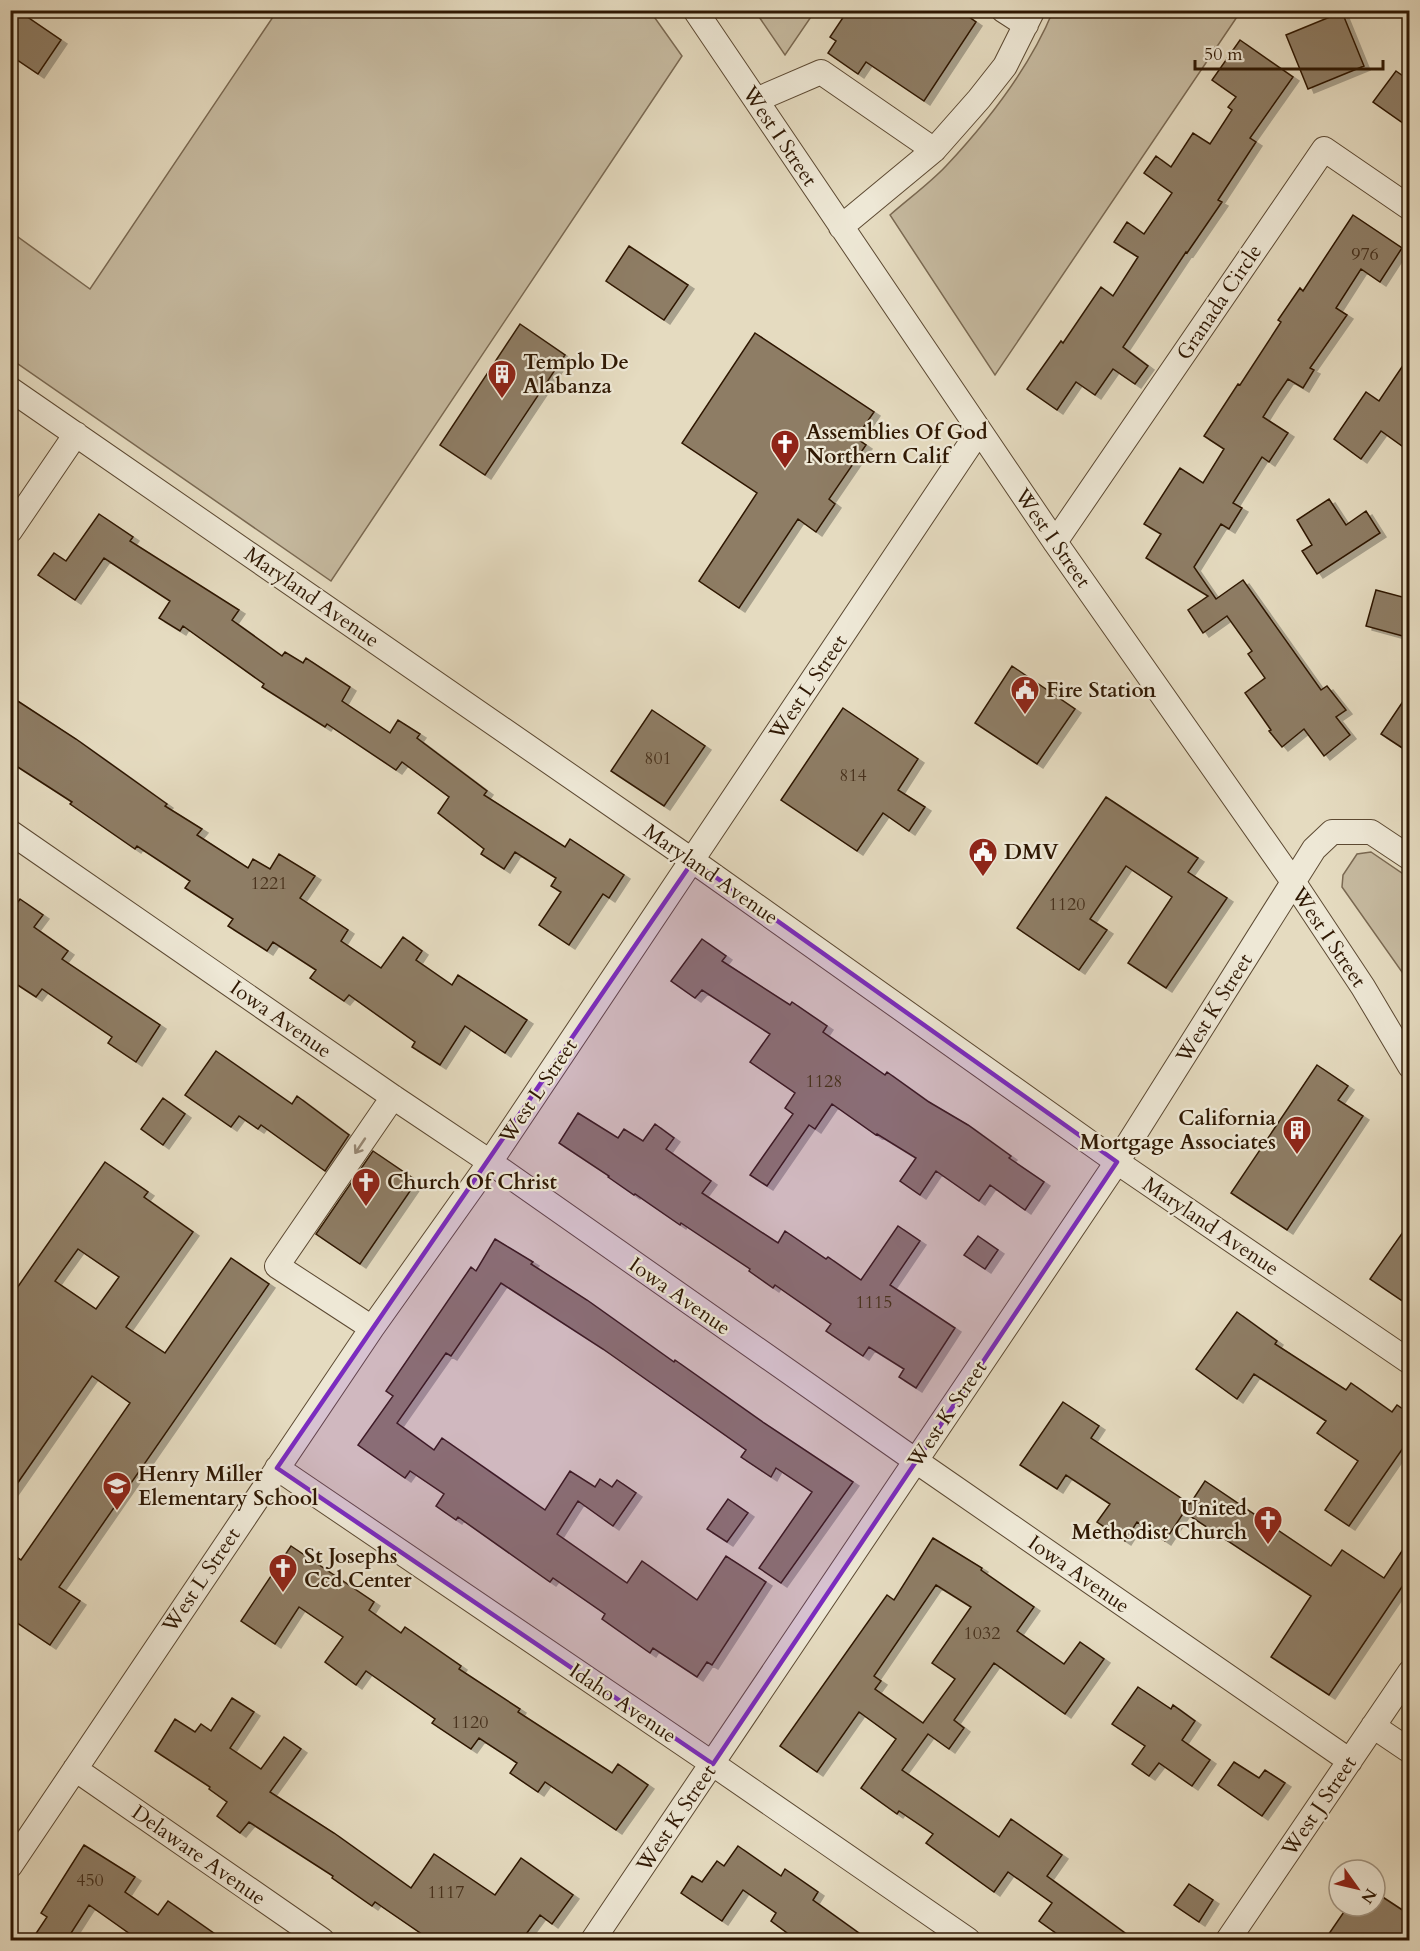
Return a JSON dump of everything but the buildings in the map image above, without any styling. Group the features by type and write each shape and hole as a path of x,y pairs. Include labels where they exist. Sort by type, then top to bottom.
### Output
{"street":[{"name":"West I Street","path":"695,10 1055,542 1294,883 1363,987 1410,1066"},
{"path":"841,227 934,150 1005,66 1029,18 1003,10"},
{"path":"756,100 821,72 934,150"},
{"name":"Granada Circle","path":"1055,542 1324,149 1410,208"},
{"name":"Maryland Avenue","path":"13,394 76,434 693,861 1117,1162 1410,1362"},
{"name":"West L Street","path":"10,1866 372,1328 490,1162 979,431"},
{"path":"10,531 76,434"},
{"name":"West K Street","path":"593,1941 1117,1162 1314,849 1332,832 1371,831 1410,858"},
{"name":"Iowa Avenue","path":"10,832 490,1162 916,1461 1350,1761"},
{"path":"372,1328 278,1266 393,1097"},
{"name":"Idaho Avenue","path":"277,1468 968,1941"},
{"name":"West J Street","path":"1228,1941 1410,1672"},
{"path":"1373,1726 1410,1751"},
{"name":"Delaware Avenue","path":"75,1769 322,1941"}],"highlighted area":[{"path":"693,861 1117,1162 713,1764 277,1468"}],"shaded area":[{"path":"277,11 650,11 682,56 331,581 11,359 11,232 90,289"},
{"path":"755,11 815,11 785,55"},
{"path":"1053,11 1241,11 995,375 890,215 939,173 992,112 1020,73"},
{"path":"1371,852 1409,878 1409,982 1342,887 1343,875 1357,854"}],"place":[{"name":"Templo De Alabanza","path":"502,400"},
{"name":"Assemblies Of God Northern Calif","path":"785,470"},
{"name":"Fire Station","path":"1025,716"},
{"name":"DMV","path":"983,878"},
{"name":"California Mortgage Associates","path":"1297,1156"},
{"name":"Church Of Christ","path":"366,1208"},
{"name":"Henry Miller Elementary School","path":"117,1512"},
{"name":"United Methodist Church","path":"1268,1546"},
{"name":"St Josephs Ccd Center","path":"283,1594"}]}
